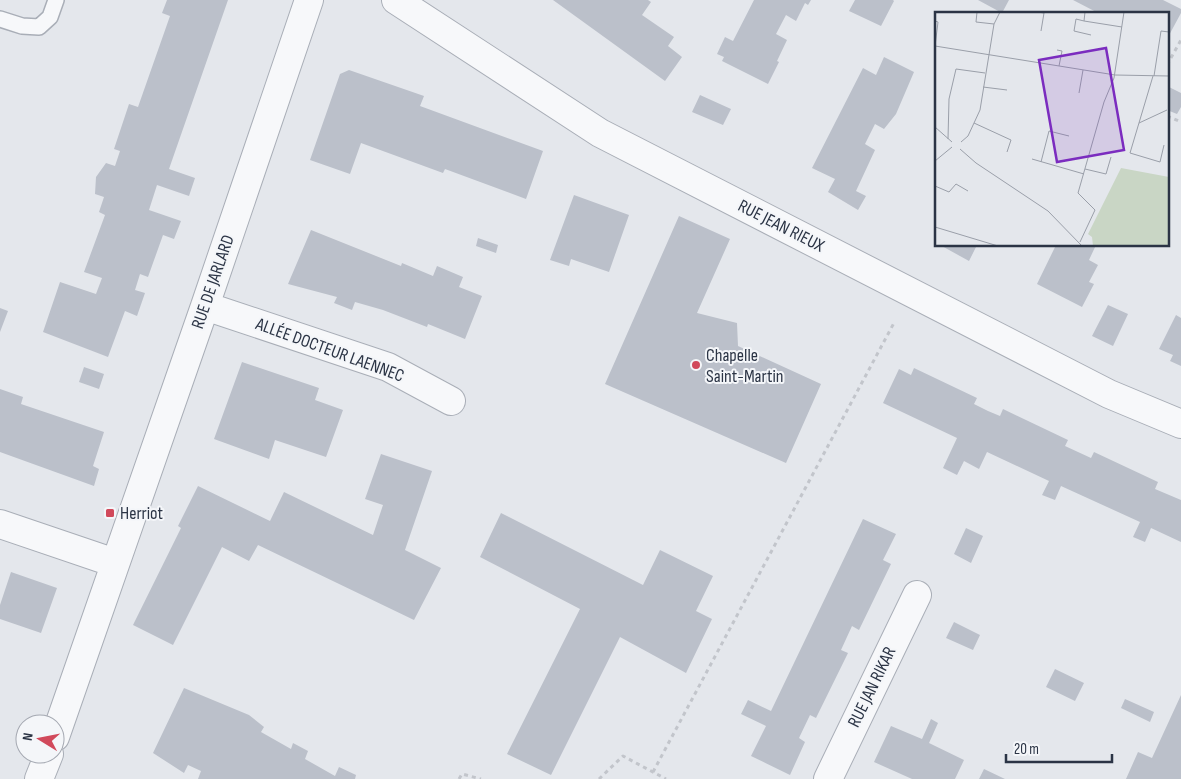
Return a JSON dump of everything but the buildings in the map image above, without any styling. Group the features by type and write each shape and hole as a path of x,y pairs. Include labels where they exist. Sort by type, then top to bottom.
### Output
{"street":[{"name":"RUE DE JARLARD","path":"63,714 309,0"},
{"name":"RUE JEAN RIEUX","path":"396,0 600,133 1109,394 1181,424"},
{"name":"ALLÉE DOCTEUR LAENNEC","path":"205,306 388,367 451,401"},
{"path":"0,524 115,563"},
{"name":"RUE JAN RIKAR","path":"828,779 917,595"},
{"path":"39,779 45,764"}],"lane":[{"path":"0,19 22,26 39,27 50,17 56,0"}],"path":[{"path":"1168,63 1181,40"},
{"path":"1168,116 1181,122"},
{"path":"653,772 910,292"},
{"path":"598,779 623,756 666,779"},
{"path":"459,779 462,774 481,779"}],"place":[{"name":"Chapelle Saint-Martin","path":"696,365"},
{"name":"Herriot","path":"110,513"}]}
